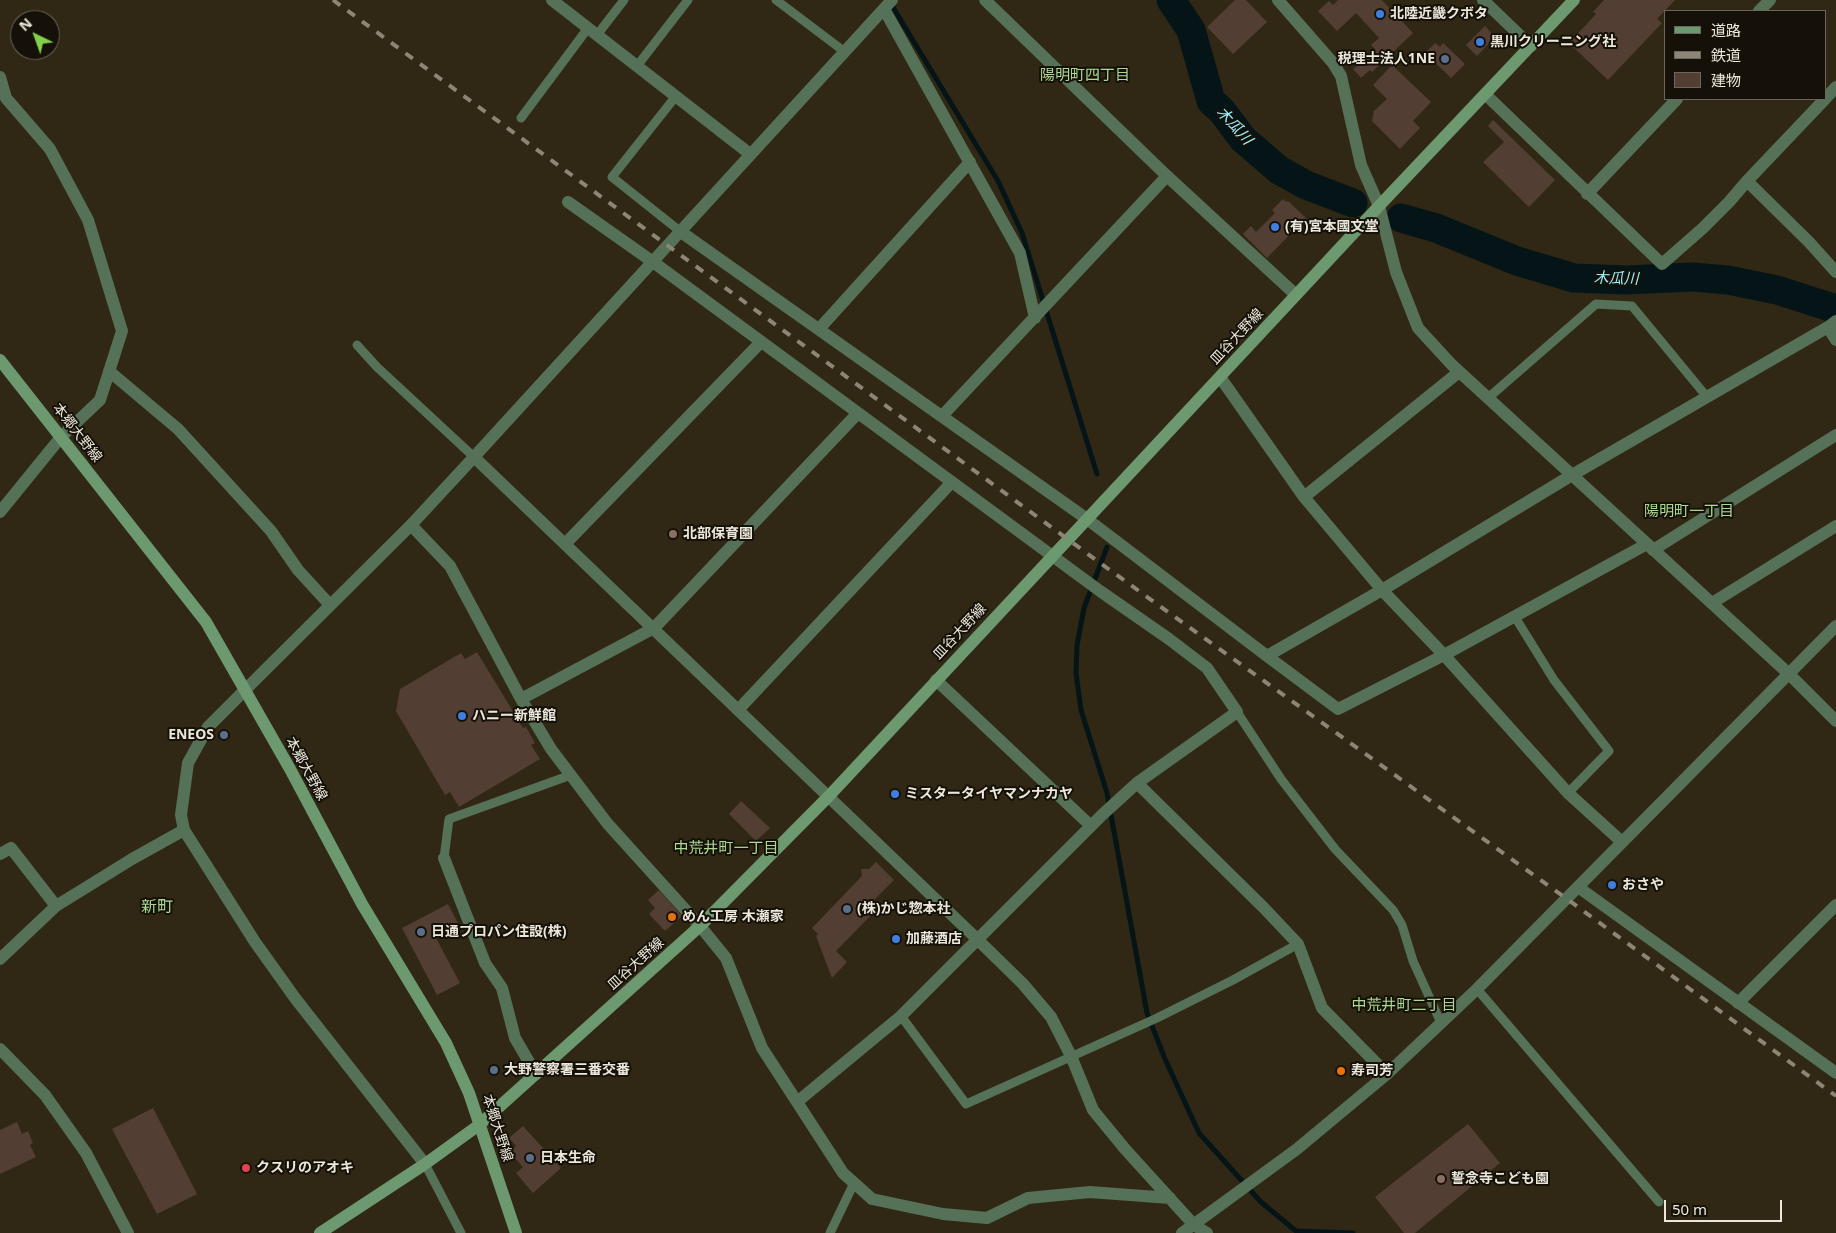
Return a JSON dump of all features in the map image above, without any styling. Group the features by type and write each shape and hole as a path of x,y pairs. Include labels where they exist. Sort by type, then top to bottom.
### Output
{"main road":[{"name":"皿谷大野線","path":"320,1233 425,1164 479,1125 700,926 828,796 1086,518 1574,0"},
{"name":"本郷大野線","path":"0,360 206,622 290,769 362,904 446,1043 466,1085 516,1233"}],"street":[{"path":"552,0 750,154"},
{"path":"985,0 1167,176 1296,295"},
{"path":"1278,0 1333,63 1341,76 1361,165 1379,206 1396,272 1418,328 1459,372 1789,674 1836,721"},
{"path":"1483,0 1531,46"},
{"path":"1760,10 1770,0"},
{"path":"425,1164 272,966 184,830 180,815 188,763 208,727 410,525 888,5 1020,253 1035,318"},
{"path":"0,77 6,98 50,149 88,220 122,330 100,400 61,437 0,512"},
{"path":"1485,94 1662,264 1729,202 1825,100"},
{"path":"1587,194 1676,100"},
{"path":"819,329 970,162"},
{"path":"942,416 1167,176"},
{"path":"1747,181 1809,242 1836,272"},
{"path":"568,202 653,262 1082,578 1169,639 1207,668 1237,712 1137,783 1117,800 901,1016 797,1102"},
{"path":"681,232 1086,518 1338,709 1650,547 1836,435"},
{"path":"1267,656 1382,590 1572,475 1832,324 1836,340"},
{"path":"565,544 761,342"},
{"path":"109,371 178,429 271,531 298,570 330,605"},
{"path":"1304,497 1459,372"},
{"path":"1220,377 1304,497 1382,590 1444,655 1568,793 1622,842"},
{"path":"521,699 654,628 858,412"},
{"path":"474,457 654,628 1022,984 1051,1017 1071,1056 1093,1110 1125,1149 1194,1225 1207,1233"},
{"path":"738,710 952,482"},
{"path":"410,525 450,566 521,699 551,749 607,823 700,926 726,958 762,1048 842,1173 872,1199 942,1214 987,1218 1028,1198 1090,1192 1170,1198"},
{"path":"1712,603 1836,526"},
{"path":"1182,1233 1297,1149 1387,1074 1477,989 1836,626"},
{"path":"936,680 1091,826"},
{"path":"1137,783 1298,944 1322,1008 1387,1074"},
{"path":"0,959 56,906 132,859 184,830"},
{"path":"0,854 11,848 56,906"},
{"path":"444,858 486,963 502,988 515,1038 536,1074"},
{"path":"1578,887 1836,1073"},
{"path":"1738,1004 1836,904"},
{"path":"0,1049 45,1095 86,1153 128,1233"}],"lane":[{"path":"521,118 593,32 624,0"},
{"path":"637,66 688,0"},
{"path":"776,0 845,52"},
{"path":"676,96 612,177 681,232"},
{"path":"1488,398 1596,304 1632,306 1707,397"},
{"path":"357,345 377,367 474,457"},
{"path":"1514,617 1554,680 1609,751 1568,793"},
{"path":"1237,712 1281,779 1335,849 1393,910 1402,925 1413,961 1441,1023"},
{"path":"444,858 449,819 571,775"},
{"path":"901,1016 966,1104 1157,1018 1233,980 1298,944"},
{"path":"1477,989 1659,1202"},
{"path":"425,1164 461,1233"},
{"path":"830,1233 854,1183"}],"building":[{"path":"1235,0 1246,0 1267,22 1233,54 1207,27"},
{"path":"1338,0 1382,0 1413,33 1372,72 1370,70 1361,78 1353,69 1375,49 1371,45 1379,38 1356,13 1337,31 1318,11 1329,1 1333,5"},
{"path":"1604,0 1675,0 1657,19 1662,23 1608,80 1569,43 1596,14 1593,12"},
{"path":"1485,26 1495,37 1477,56 1466,45"},
{"path":"1435,43 1440,47 1443,43 1465,64 1451,78 1425,53"},
{"path":"1392,65 1431,102 1413,121 1420,128 1400,149 1372,121 1374,111 1387,99 1373,85"},
{"path":"1493,120 1555,180 1529,207 1483,162 1504,142 1488,126"},
{"path":"1283,199 1286,202 1288,201 1306,218 1267,258 1243,234 1251,226 1256,232 1275,213 1272,210"},
{"path":"477,652 523,728 526,727 535,743 531,745 540,759 459,807 450,792 445,795 396,711 400,689 461,653 465,659"},
{"path":"741,801 770,828 756,841 729,814"},
{"path":"876,862 894,880 871,903 877,909 836,951 847,962 832,978 816,936 818,934 812,928 862,876 861,869 869,869"},
{"path":"659,890 682,916 665,931 649,914 655,908 648,900"},
{"path":"448,904 459,925 436,938 460,983 437,995 402,928"},
{"path":"153,1108 197,1194 157,1214 112,1129"},
{"path":"17,1122 22,1134 28,1131 33,1143 30,1145 36,1157 0,1174 0,1130"},
{"path":"1468,1124 1500,1163 1415,1233 1404,1233 1375,1197"},
{"path":"523,1126 561,1168 533,1193 516,1173 523,1167 509,1152 516,1146 509,1138"}],"waterway":[{"name":"木瓜川","path":"1171,0 1191,30 1211,101 1222,111 1243,139 1279,170 1306,185 1353,203"},
{"path":"891,4 998,181 1022,233 1097,474"},
{"name":"木瓜川","path":"1401,218 1436,228 1517,261 1574,278 1626,280 1692,277 1728,280 1777,290 1836,309"},
{"path":"1107,547 1084,608 1077,645 1076,673 1081,710 1107,793 1147,1013 1165,1059 1199,1133 1261,1202 1296,1231 1353,1233"}],"railway":[{"path":"333,0 1107,568 1567,899 1836,1096"}],"place":[{"name":"北陸近畿クボタ","path":"1380,14"},
{"name":"黒川クリーニング社","path":"1480,42"},
{"name":"税理士法人1NE","path":"1445,59"},
{"name":"(有)宮本國文堂","path":"1275,227"},
{"name":"北部保育園","path":"673,534"},
{"name":"ハニー新鮮館","path":"462,716"},
{"name":"ENEOS","path":"224,735"},
{"name":"ミスタータイヤマンナカヤ","path":"895,794"},
{"name":"おさや","path":"1612,885"},
{"name":"(株)かじ惣本社","path":"847,909"},
{"name":"めん工房 木瀬家","path":"672,917"},
{"name":"日通プロパン住設(株)","path":"421,932"},
{"name":"加藤酒店","path":"896,939"},
{"name":"大野警察署三番交番","path":"494,1070"},
{"name":"寿司芳","path":"1341,1071"},
{"name":"日本生命","path":"530,1158"},
{"name":"クスリのアオキ","path":"246,1168"},
{"name":"誓念寺こども園","path":"1441,1179"}],"district":[{"name":"陽明町四丁目","path":"1085,76"},
{"name":"陽明町一丁目","path":"1689,512"},
{"name":"中荒井町一丁目","path":"726,849"},
{"name":"新町","path":"157,907"},
{"name":"中荒井町二丁目","path":"1404,1006"}]}
